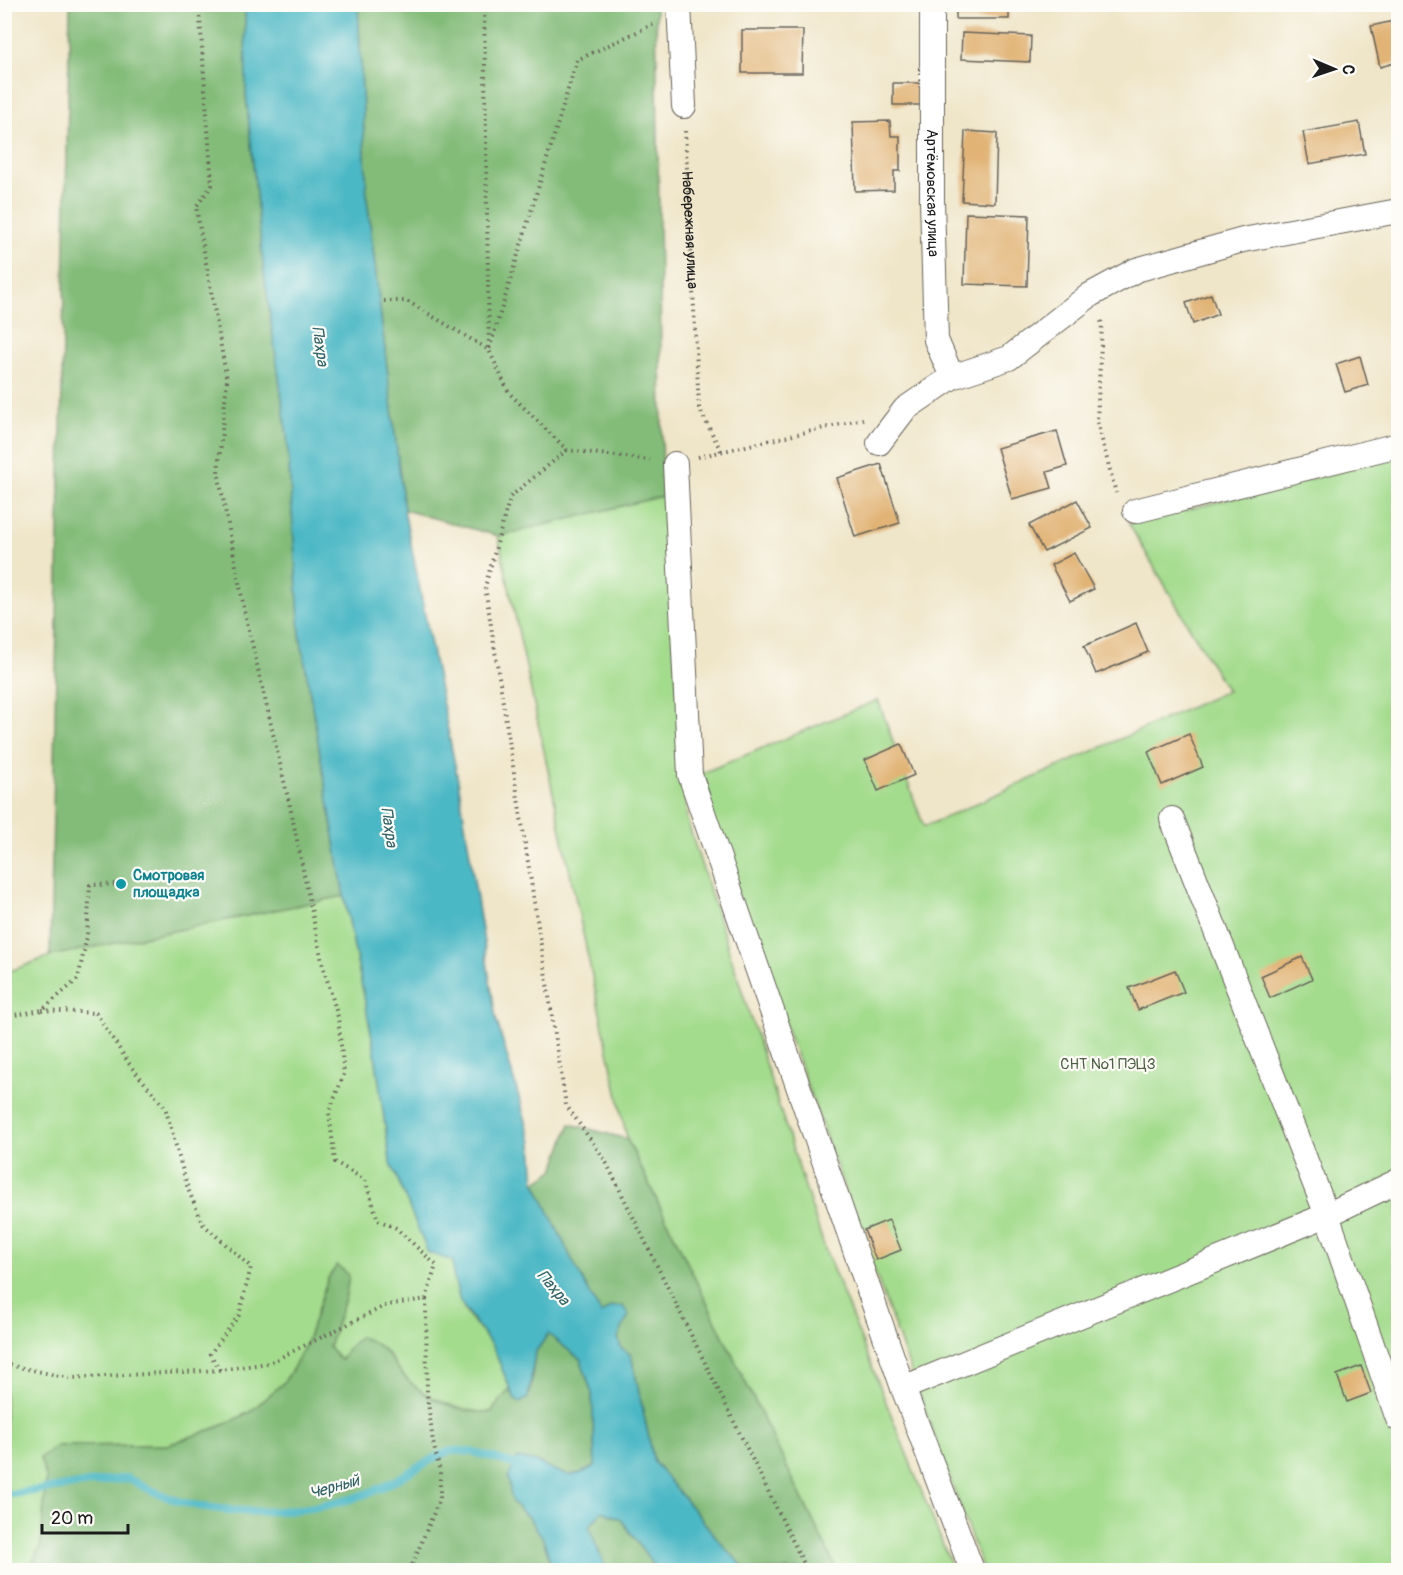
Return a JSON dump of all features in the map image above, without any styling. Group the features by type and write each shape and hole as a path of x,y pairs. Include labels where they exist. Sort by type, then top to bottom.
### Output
{"street":[{"name":"Артёмовская улица","path":"932,4 932,200 936,340 952,377"},
{"path":"679,9 684,106"},
{"path":"879,443 905,409 952,377 1009,358 1090,295 1136,270 1232,243 1398,211"},
{"path":"1135,511 1398,445"},
{"path":"675,464 690,775 903,1388 972,1570"},
{"path":"1172,819 1328,1215 1398,1419"},
{"path":"903,1388 1328,1215 1398,1181"}],"path":[{"path":"200,4 212,185 196,207 227,380 218,472 245,613 291,811 323,966 338,1017 344,1074 329,1112 335,1162 365,1180 378,1220 396,1228 436,1265 426,1299 427,1394 433,1442 440,1470 440,1498 410,1570"},
{"path":"484,4 489,350 509,393 567,450 675,464 721,451 905,409"},
{"path":"489,350 577,60 679,9"},
{"name":"Набережная улица","path":"684,106 699,408 721,451"},
{"path":"1090,295 1102,324 1097,421 1119,504 1135,511"},
{"path":"384,301 406,301 489,350"},
{"path":"567,450 510,497 485,587 566,1105 605,1160 807,1570"},
{"path":"42,1010 78,980 87,936 90,885 121,884"},
{"path":"4,1017 42,1010 96,1013 132,1068 165,1107 188,1189 203,1224 250,1267 239,1315 210,1354 220,1370"},
{"path":"4,1364 69,1378 220,1370 269,1363 387,1305 426,1299"}],"green space":[{"path":"70,5 245,5 246,94 264,273 287,435 300,634 344,896 50,956"},
{"path":"358,5 656,5 663,496 498,536 404,510 367,199"},
{"name":"СНТ №1 ПЭЦЗ","path":"1398,457 1398,1570 983,1570 707,809 700,774 878,700 924,827 1227,691 1129,524"},
{"path":"663,496 687,820 825,1249 953,1570 837,1570 627,1139 498,536"},
{"path":"344,896 374,1047 390,1161 453,1261 453,1274 465,1311 493,1347 510,1389 491,1412 481,1412 446,1404 424,1393 404,1376 387,1353 341,1360 329,1347 346,1295 328,1278 306,1344 292,1370 284,1382 250,1412 221,1426 168,1445 57,1446 46,1477 41,1546 31,1564 18,1570 5,1570 5,973 50,956"},
{"path":"570,1124 627,1139 837,1570 747,1570 726,1549 654,1462 631,1355 621,1348 618,1337 629,1315 611,1307 601,1314 535,1183 554,1170"},
{"path":"337,1265 349,1275 346,1295 329,1347 341,1360 348,1348 360,1337 370,1341 383,1349 415,1387 446,1404 469,1411 491,1412 510,1389 515,1400 530,1394 535,1353 548,1334 581,1360 592,1394 595,1466 580,1473 567,1475 540,1463 512,1502 529,1518 543,1538 553,1570 18,1570 31,1564 41,1546 46,1478 40,1458 57,1446 168,1445 221,1426 250,1412 284,1382 292,1370 306,1344 328,1278"},
{"path":"602,1511 621,1519 657,1570 606,1570 589,1527"}],"water":[{"name":"Пахра","path":"245,5 358,5 367,199 404,510 458,780 496,1018 532,1142 535,1183 601,1314 611,1307 623,1306 629,1315 618,1337 621,1348 631,1355 654,1462 726,1549 747,1570 657,1570 621,1519 602,1511 589,1527 606,1570 553,1570 543,1538 529,1518 512,1502 508,1478 517,1458 535,1462 568,1475 579,1474 595,1466 592,1394 581,1360 548,1334 535,1353 528,1398 520,1403 515,1400 493,1347 460,1302 453,1274 453,1261 428,1253 390,1161 374,1047 344,896 300,634 287,435 264,273 246,94"}],"building":[{"path":"956,4 1009,4 1009,19 956,19"},
{"path":"1398,20 1398,62 1380,67 1371,26"},
{"path":"742,30 803,30 802,73 742,73"},
{"path":"962,33 1031,36 1030,62 961,59"},
{"path":"893,83 924,83 924,105 893,105"},
{"path":"890,121 891,136 900,136 900,171 894,171 894,190 855,191 853,122"},
{"path":"1359,122 1365,154 1309,164 1303,132"},
{"path":"965,131 997,133 995,203 962,201"},
{"path":"966,213 1029,215 1027,286 964,284"},
{"path":"1211,294 1218,314 1193,324 1186,303"},
{"path":"1360,356 1368,385 1345,392 1336,364"},
{"path":"1057,431 1067,466 1047,472 1052,488 1012,499 997,448"},
{"path":"881,464 900,523 855,537 837,478"},
{"path":"1077,500 1092,528 1044,552 1029,525"},
{"path":"1074,553 1094,589 1070,601 1051,565"},
{"path":"1136,623 1148,652 1096,674 1084,646"},
{"path":"1189,734 1203,767 1162,785 1148,752"},
{"path":"901,744 914,775 878,791 865,760"},
{"path":"1302,957 1312,979 1270,998 1261,976"},
{"path":"1175,970 1184,992 1138,1010 1129,988"},
{"path":"889,1220 901,1250 876,1260 864,1230"},
{"path":"1361,1366 1371,1393 1347,1402 1337,1375"}],"waterway":[{"name":"Черный","path":"4,1495 127,1478 162,1495 190,1504 246,1511 293,1510 316,1507 362,1495 383,1487 438,1456 452,1451 478,1454 523,1467"}],"place":[{"name":"Смотровая площадка","path":"121,884"}]}
